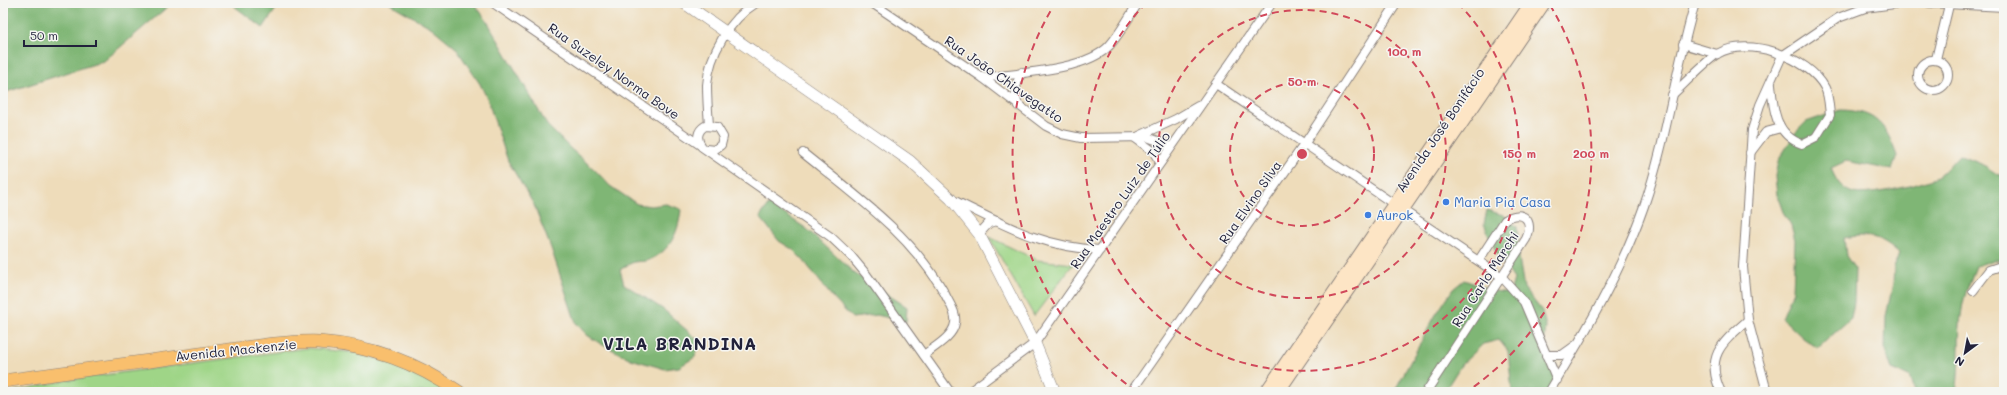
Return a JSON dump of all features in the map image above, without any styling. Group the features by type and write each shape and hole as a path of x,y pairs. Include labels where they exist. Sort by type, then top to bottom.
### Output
{"main road":[{"name":"Avenida José Bonifácio","path":"1278,392 1531,3"},
{"name":"Avenida José Bonifácio","path":"1266,392 1544,3"},
{"name":"Avenida Mackenzie","path":"3,381 273,344 318,342 369,350 420,367 459,392"}],"street":[{"name":"Rua Suzeley Norma Bove","path":"493,3 831,237 851,256 950,392"},
{"path":"684,3 910,161 951,199 979,234 1035,343 1055,392"},
{"path":"709,126 708,85 710,69 716,52 737,18 756,3"},
{"name":"Rua João Chiavegatto","path":"872,3 983,78 1046,126 1062,134 1081,138 1147,137 1158,140 1170,147"},
{"path":"983,78 1069,66 1094,57 1109,46 1138,3"},
{"name":"Rua Maestro Luiz de Túlio","path":"969,392 1035,343 1170,147 1272,3"},
{"name":"Rua Elvino Silva","path":"1131,392 1305,143 1397,3"},
{"path":"1549,392 1580,342 1631,242 1655,172 1683,44 1695,3"},
{"path":"1767,392 1752,340 1748,320 1743,267 1750,153 1755,120 1782,56 1838,18 1865,8 1902,3"},
{"path":"1929,3 2004,7"},
{"path":"1936,59 1949,5"},
{"path":"1683,44 1717,54"},
{"path":"1672,95 1717,54 1736,47 1756,47 1799,62 1815,75 1826,89 1830,115 1816,137 1802,144 1796,142 1781,128 1774,115 1771,83"},
{"path":"1018,106 1014,93 1016,83 1022,72"},
{"path":"1216,84 1305,143 1398,208 1479,260 1502,277 1524,302 1556,380"},
{"path":"1134,138 1176,119 1202,103"},
{"path":"709,126 720,130 723,141 718,148 704,148 698,135 702,128 709,126"},
{"path":"1750,153 1766,132 1781,128"},
{"path":"1134,138 1153,151 1160,162"},
{"path":"803,153 881,215 916,252 936,278 952,308 955,316 955,324 942,341 924,355"},
{"path":"951,199 1022,234 1049,243 1077,249 1100,250"},
{"name":"Rua Carlo Marchi","path":"1426,392 1502,277 1530,231 1530,224 1526,218 1519,214 1511,215 1505,220 1479,260"},
{"path":"979,234 989,223 997,221"},
{"path":"1973,292 1989,270 2004,265"},
{"path":"1720,392 1713,366 1718,351 1728,337 1748,320"},
{"path":"1546,355 1562,355 1580,342"},
{"path":"1551,366 1556,368 1566,364"}],"green space":[{"path":"3,3 172,3 104,61 3,93"},
{"path":"230,3 280,3 263,28"},
{"path":"389,3 474,3 487,21 547,125 572,150 595,170 610,186 637,204 651,206 666,204 681,209 676,232 668,246 663,251 649,260 634,262 620,270 624,284 664,310 700,342 695,357 679,367 665,369 631,359 601,344 587,335 576,323 551,248 534,205 508,161 487,98 480,84 456,48 432,28"},
{"path":"1841,110 1863,113 1878,122 1889,136 1897,156 1892,170 1846,161 1831,168 1839,183 1845,189 1853,193 1860,194 1882,192 1930,180 1943,172 1959,155 1986,166 2004,178 2004,260 1994,260 1976,266 1968,287 1963,303 1961,319 1956,392 1914,392 1909,376 1892,369 1885,350 1886,316 1893,284 1894,267 1899,253 1887,243 1880,240 1867,236 1844,238 1846,256 1855,269 1854,302 1851,318 1818,348 1803,338 1782,318 1793,291 1795,240 1791,225 1783,212 1777,195 1775,176 1778,161 1796,132 1806,122"},
{"path":"769,204 807,229 854,273 907,307 906,322 877,315 852,318 833,298 804,261 792,249 779,241 760,217"},
{"path":"1487,210 1503,215 1517,227 1519,258 1524,288 1542,311 1546,327 1544,342 1558,370 1550,392 1512,392 1508,351 1499,340 1483,344 1461,365 1444,392 1394,392 1435,316 1453,289 1464,280 1495,291 1510,293 1514,279 1497,254 1484,224"},
{"path":"989,237 1037,260 1073,264 1034,316"},
{"path":"307,348 360,353 412,370 449,392 11,392 66,380"}],"place":[{"name":"Maria Pia Casa","path":"1446,202"},
{"name":"Aurok","path":"1368,215"}],"district":[{"name":"VILA BRANDINA","path":"680,344"}]}
